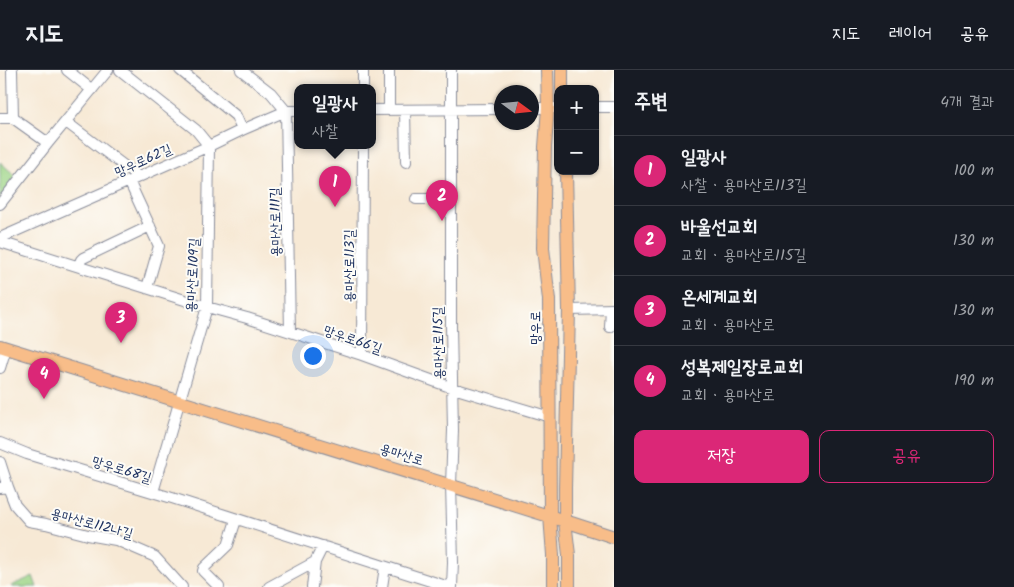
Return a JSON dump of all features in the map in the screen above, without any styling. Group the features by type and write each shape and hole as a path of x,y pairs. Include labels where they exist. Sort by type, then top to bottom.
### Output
{"main road":[{"name":"망우로","path":"547,70 553,108 545,147 543,248 550,300 550,516 553,555 552,587"},
{"path":"562,70 562,85"},
{"path":"566,175 569,310 565,521 569,555 569,587"},
{"name":"용마산로","path":"3,347 614,537"}],"street":[{"path":"12,70 12,118"},
{"path":"67,70 92,90"},
{"path":"0,204 108,70"},
{"path":"120,70 196,130 209,146"},
{"path":"180,70 236,116 242,130"},
{"path":"241,70 271,93 286,111"},
{"path":"363,70 363,84"},
{"path":"389,70 389,110"},
{"name":"용마산로115길","path":"451,70 451,326 453,388 451,485 453,562 451,587"},
{"path":"599,107 614,107"},
{"path":"539,108 553,108"},
{"path":"376,110 494,109"},
{"path":"405,110 406,162"},
{"name":"망우로62길","path":"0,240 242,130 286,111 294,111"},
{"name":"용마산로111길","path":"286,111 290,332"},
{"path":"0,118 12,118 48,143"},
{"path":"66,122 134,179 159,246 147,288"},
{"name":"용마산로109길","path":"180,402 207,307 209,146"},
{"name":"용마산로113길","path":"362,356 363,149"},
{"path":"416,199 451,199"},
{"path":"79,266 84,258 150,226"},
{"name":"망우로66길","path":"0,240 290,332 453,388 550,417"},
{"path":"569,310 612,309 610,327"},
{"name":"용마산로","path":"0,368 3,347"},
{"path":"153,492 180,402"},
{"name":"망우로68길","path":"0,444 451,587"},
{"name":"용마산로112나길","path":"0,462 4,487 15,505 29,521 116,540 155,557 182,587"},
{"path":"218,587 203,571 228,545 236,520"},
{"path":"312,587 315,562 322,546"},
{"path":"269,587 315,562"},
{"path":"382,587 385,567"}],"green space":[{"path":"0,162 17,177 0,198"},
{"path":"33,576 37,587 11,586"}],"place":[{"name":"일광사","path":"335,207"},
{"name":"바울선교회","path":"442,221"},
{"name":"온세계교회","path":"121,343"},
{"name":"성복제일장로교회","path":"44,399"}]}
